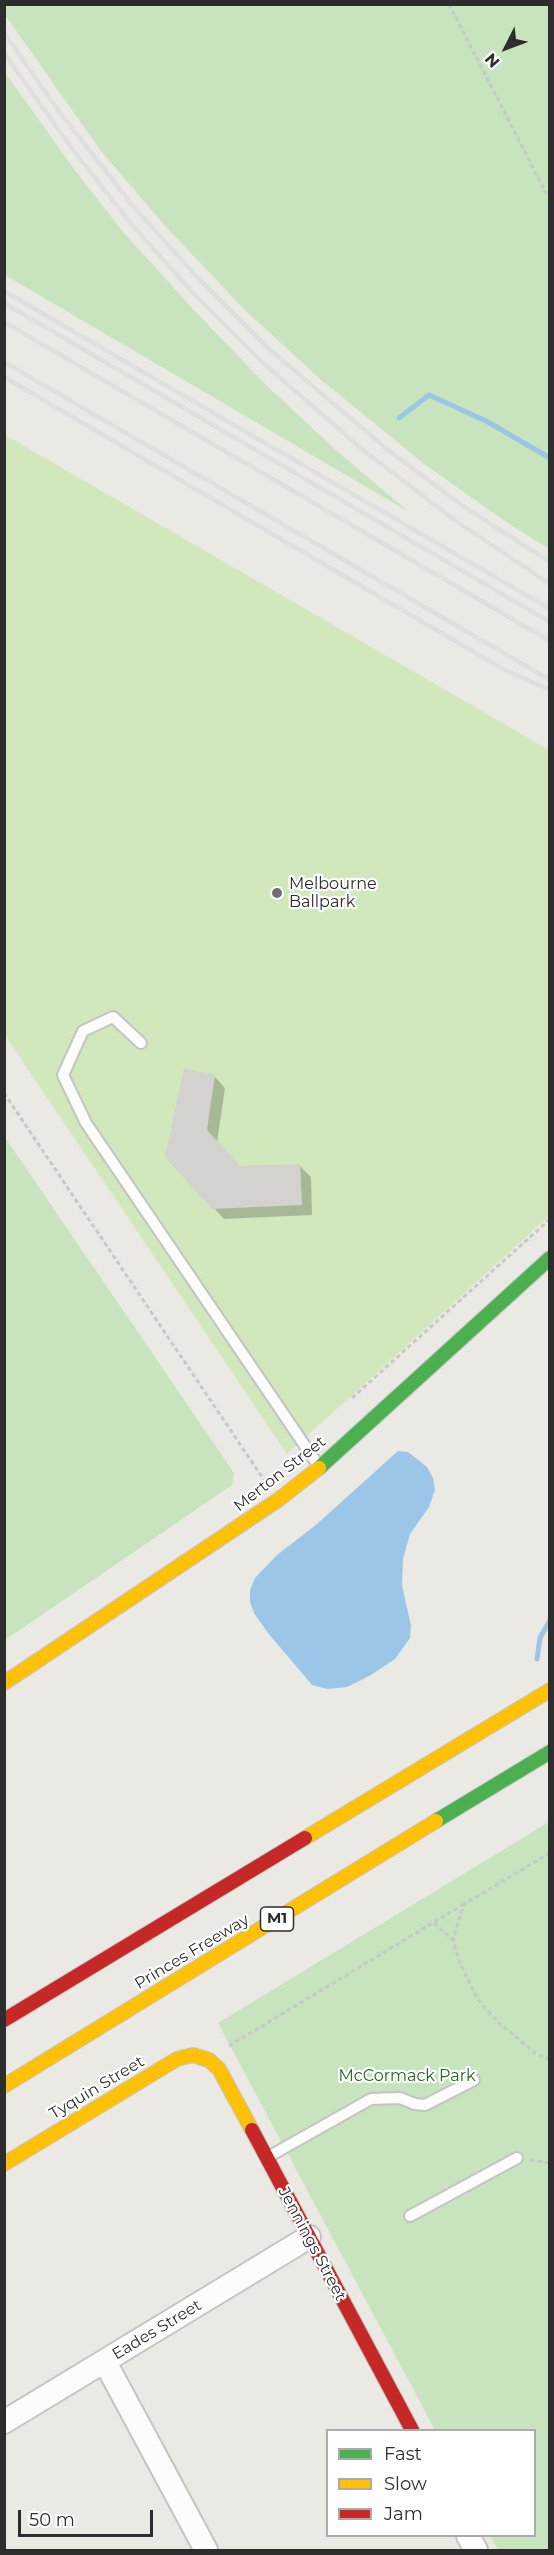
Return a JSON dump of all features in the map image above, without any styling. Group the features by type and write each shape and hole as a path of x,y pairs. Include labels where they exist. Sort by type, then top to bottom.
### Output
{"main road":[{"name":"Merton Street","path":"4,1683 278,1500 320,1467 549,1258"},
{"path":"4,2020 549,1689"},
{"name":"Princes Freeway","path":"4,2086 549,1752"},
{"name":"Tyquin Street","path":"4,2164 177,2059 194,2055 209,2060"},
{"name":"Jennings Street","path":"209,2060 219,2069 225,2079 265,2158 411,2429"}],"street":[{"name":"Eades Street","path":"4,2422 309,2237"},
{"path":"105,2362 206,2550"}],"lane":[{"path":"141,1043 113,1017 83,1030 63,1075 86,1123 320,1467"},
{"path":"265,2158 371,2099 400,2098 415,2104 426,2105 474,2080"},
{"path":"410,2216 517,2158"}],"path":[{"path":"449,4 549,201"},
{"path":"4,1093 278,1500"},
{"path":"352,1398 549,1219"},
{"path":"209,2060 549,1853"},
{"path":"453,1940 464,1904"},
{"path":"434,1922 453,1940 460,1963 478,2000 500,2024 536,2053 549,2060"},
{"path":"531,2160 549,2163"}],"green space":[{"path":"4,5 548,5 549,549 509,524 423,463 319,378 246,311 166,227 101,151 5,15"},
{"path":"4,71 74,169 123,232 192,308 263,382 338,452 409,512 5,275"},
{"name":"Melbourne Ballpark","path":"5,435 549,750 549,1216 287,1454 5,1035"},
{"path":"4,1136 234,1473 232,1485 5,1640"},
{"name":"McCormack Park","path":"549,1822 549,2550 498,2550 491,2537 536,2537 536,2429 434,2429 218,2023"}],"water":[{"path":"398,1451 408,1452 427,1467 433,1478 435,1490 429,1507 410,1534 403,1559 402,1585 411,1626 410,1638 395,1659 347,1687 327,1689 312,1685 254,1613 250,1602 250,1590 255,1578 277,1555 317,1524"}],"building":[{"path":"184,1068 215,1075 207,1130 240,1166 300,1164 302,1205 212,1209 165,1157"}],"waterway":[{"path":"399,418 429,395 486,421 550,458"},
{"path":"537,1659 540,1638 550,1620"}],"railway":[{"path":"4,33 58,110 133,206 196,276 268,348 388,450 463,506 550,562"},
{"path":"4,53 73,150 132,225 194,294 264,364 363,450 456,521 550,584"},
{"path":"4,291 550,609"},
{"path":"4,303 550,622"},
{"path":"4,322 550,641"},
{"path":"4,362 550,680"},
{"path":"4,377 503,669 550,690"}],"traffic: fast":[{"path":"319,1468 550,1258"},
{"path":"436,1821 550,1752"}],"traffic: slow":[{"path":"4,1683 278,1500 319,1468"},
{"path":"305,1838 550,1690"},
{"path":"4,2086 436,1821"},
{"path":"4,2164 177,2059 193,2055 209,2060 219,2069 252,2130"}],"traffic: jam":[{"path":"4,2020 305,1838"},
{"path":"252,2130 411,2429"}],"place":[{"name":"Melbourne Ballpark","path":"277,893"}]}
